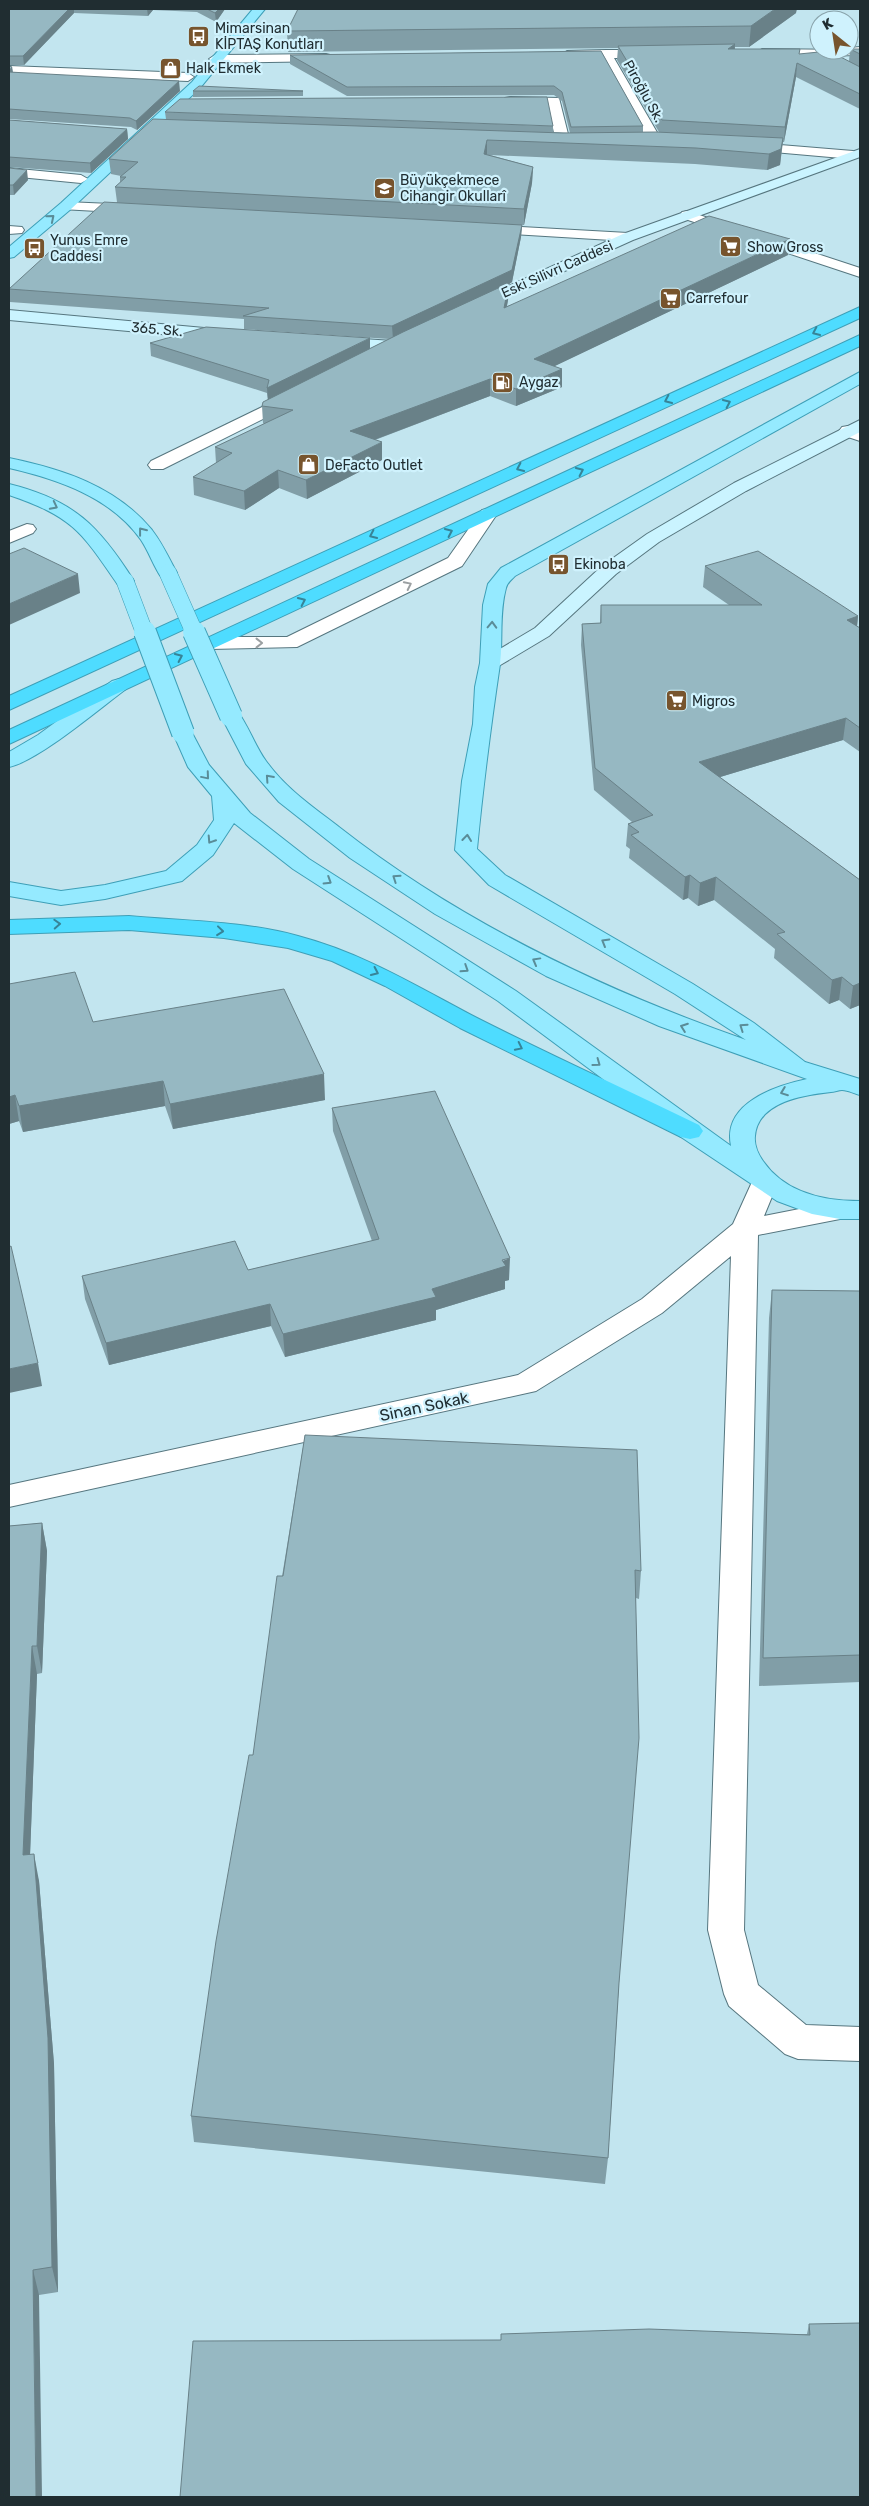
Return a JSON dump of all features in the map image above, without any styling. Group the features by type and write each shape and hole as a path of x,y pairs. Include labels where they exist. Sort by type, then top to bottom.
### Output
{"highway":[{"path":"9,704 860,312"},
{"path":"9,738 860,340"},
{"path":"9,927 129,923 224,931 291,941 340,956 393,981 469,1023 690,1131"}],"main road":[{"path":"12,232 81,179 126,132 188,77 258,9"},
{"path":"9,254 66,206 196,85 213,53"},
{"name":"Eski Silivri Caddesi","path":"462,312 628,236 857,154"},
{"name":"365. Sk.","path":"9,316 239,335"},
{"path":"317,341 395,346 429,329"},
{"path":"796,1067 745,1028 684,989 497,880 466,850 473,781 483,724 485,687 490,663 497,584 508,572 860,377"},
{"path":"490,663 542,632 609,570 653,538 740,487 856,431"},
{"path":"9,463 66,478 118,506 144,531 168,573 232,716 257,764 287,797 358,853 443,909 554,970 668,1020 796,1067 855,1086"},
{"path":"9,489 50,502 77,518 102,543 125,581 183,733 199,767 242,818 301,864 507,996 690,1131 765,1182 786,1195 812,1205 854,1214"},
{"path":"9,761 45,739 119,686"},
{"path":"9,889 61,898 105,892 174,876 205,850 225,820 223,796"},
{"path":"765,1182 748,1162 741,1140 746,1120 762,1102 786,1090 816,1084 855,1086"}],"street":[{"path":"745,53 809,52"},
{"path":"213,53 341,58"},
{"name":"Piroğlu Sk.","path":"606,54 660,142 636,141"},
{"path":"551,55 666,54"},
{"path":"829,60 837,64"},
{"path":"9,70 188,77"},
{"path":"495,102 554,101 563,141"},
{"path":"178,102 198,102"},
{"path":"150,128 170,129"},
{"path":"730,145 857,154"},
{"path":"9,172 81,179"},
{"path":"66,206 145,210"},
{"path":"687,215 860,273"},
{"path":"470,228 628,236"},
{"path":"369,359 395,346"},
{"path":"157,466 316,386"},
{"path":"210,643 290,643 455,562 488,514"},
{"path":"9,538 27,529"},
{"name":"Sinan Sokak","path":"9,1496 526,1384 652,1306 745,1229 765,1182"},
{"path":"854,1214 745,1229 726,1930 742,1994 798,2042 860,2044"}],"building":[{"path":"9,9 69,9 23,56 9,56"},
{"path":"207,9 219,9 215,13"},
{"path":"298,9 775,9 751,26 287,31"},
{"path":"735,44 728,49 800,49 799,54 809,53 809,60 846,60 860,67 860,94 797,63 785,127 662,120 618,46"},
{"path":"601,51 643,126 571,127 562,92 554,86 347,87 290,55"},
{"path":"9,72 179,81 136,121 130,118 9,109"},
{"path":"199,86 303,91 193,91"},
{"path":"547,97 553,126 165,112 180,99"},
{"path":"153,119 563,133 656,132 783,138 781,149 769,154 696,148 487,140 484,154 533,167 524,209 115,187 126,177 120,177 138,162 109,159"},
{"path":"9,120 127,129 90,163 9,157"},
{"path":"9,168 27,170 13,185 9,185"},
{"path":"104,202 522,225 512,270 392,326 243,316 269,308 9,289"},
{"path":"709,216 790,239 534,359 562,369 516,389 490,379 350,431 382,442 306,480 278,470 244,491 193,477 232,453 215,447 293,410 262,406 263,402 403,332 509,283 504,308"},
{"path":"206,327 370,338 267,388 269,380 150,343"},
{"path":"24,548 78,574 9,604 9,554"},
{"path":"758,551 858,616 847,620 860,628 860,728 846,718 699,762 860,880 860,983 853,986 842,977 832,980 777,934 785,932 716,877 700,883 690,875 685,877 631,835 639,832 628,824 653,815 595,768 582,624 601,623 601,605 762,605 705,566"},
{"path":"75,972 93,1022 284,989 324,1074 170,1104 163,1081 19,1106 15,1095 9,1097 9,984"},
{"path":"435,1091 510,1258 502,1260 506,1266 432,1289 436,1297 283,1334 270,1304 106,1343 82,1276 235,1241 248,1270 379,1239 332,1108"},
{"path":"11,1246 38,1363 9,1369 9,1247"},
{"path":"772,1290 860,1291 860,1655 763,1658"},
{"path":"305,1435 637,1450 641,1571 635,1570 639,1738 619,1983 608,2158 191,2116 216,1941 249,1755 253,1755 277,1576 283,1576"},
{"path":"42,1523 37,1646 32,1646 23,1855 34,1854 48,2038 52,2267 33,2270 36,2497 9,2497 9,1526"},
{"path":"860,2323 860,2497 180,2497 193,2341 501,2340 501,2334 649,2329 810,2335 809,2324"}],"place":[{"name":"Mimarsinan KİPTAŞ Konutları","path":"199,36"},
{"name":"Halk Ekmek","path":"170,68"},
{"name":"Büyükçekmece Cihangir Okullarî","path":"384,188"},
{"name":"Show Gross","path":"731,247"},
{"name":"Yunus Emre Caddesi","path":"34,248"},
{"name":"Carrefour","path":"670,298"},
{"name":"Aygaz","path":"503,382"},
{"name":"DeFacto Outlet","path":"309,465"},
{"name":"Ekinoba","path":"558,564"},
{"name":"Migros","path":"676,701"}]}
